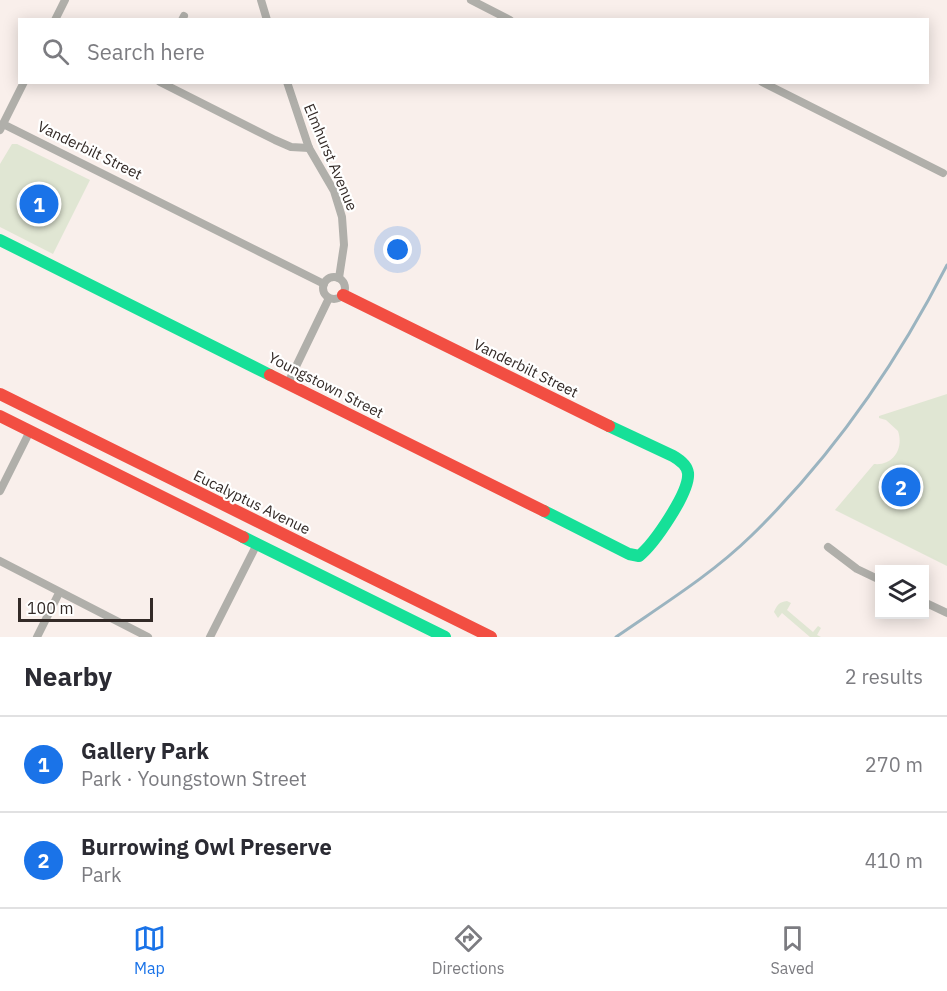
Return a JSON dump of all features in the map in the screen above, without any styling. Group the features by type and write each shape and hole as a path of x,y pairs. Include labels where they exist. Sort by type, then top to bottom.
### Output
{"street":[{"path":"56,18 65,0"},
{"path":"261,0 266,18"},
{"path":"471,0 506,18"},
{"path":"1,127 23,84"},
{"path":"164,84 275,140 299,149 309,148"},
{"name":"Elmhurst Avenue","path":"288,84 309,148 334,191 342,217 344,245 339,278"},
{"path":"766,84 943,173"},
{"name":"Vanderbilt Street","path":"1,127 324,284"},
{"name":"Youngstown Street","path":"0,240 618,549 639,556"},
{"path":"330,278 339,278 345,286 344,295 338,299 329,298 324,293 324,284 330,278"},
{"name":"Vanderbilt Street","path":"344,295 660,451 674,455 684,463 689,475 684,492 655,541 639,556"},
{"path":"288,383 329,298"},
{"name":"Eucalyptus Avenue","path":"0,394 491,637"},
{"path":"0,416 445,637"},
{"path":"0,491 30,431"},
{"path":"210,637 257,544"},
{"path":"828,547 857,569 875,578"},
{"path":"0,561 148,637"},
{"path":"37,637 59,592"},
{"path":"929,604 947,613"}],"green space":[{"path":"12,144 17,144 90,180 53,254 0,227 0,164"},
{"path":"947,394 947,566 835,510 874,464 887,462 898,450 898,431 879,416"},
{"path":"787,601 791,603 787,610 813,632 818,626 821,628 817,635 821,637 810,637 782,613 778,618 774,612 776,607"}],"waterway":[{"path":"616,637 720,564 751,536 808,475 860,409 884,374 947,265"}],"traffic: fast":[{"path":"0,240 270,375"},
{"path":"544,511 629,554 639,556 653,541 670,517 683,492 687,482 687,470 683,463 673,456 609,426"},
{"path":"243,537 445,637"}],"traffic: jam":[{"path":"343,295 609,426"},
{"path":"270,375 544,511"},
{"path":"0,394 491,637"},
{"path":"0,416 243,537"}],"place":[{"name":"Gallery Park","path":"39,204"},
{"name":"Burrowing Owl Preserve","path":"901,487"}]}
